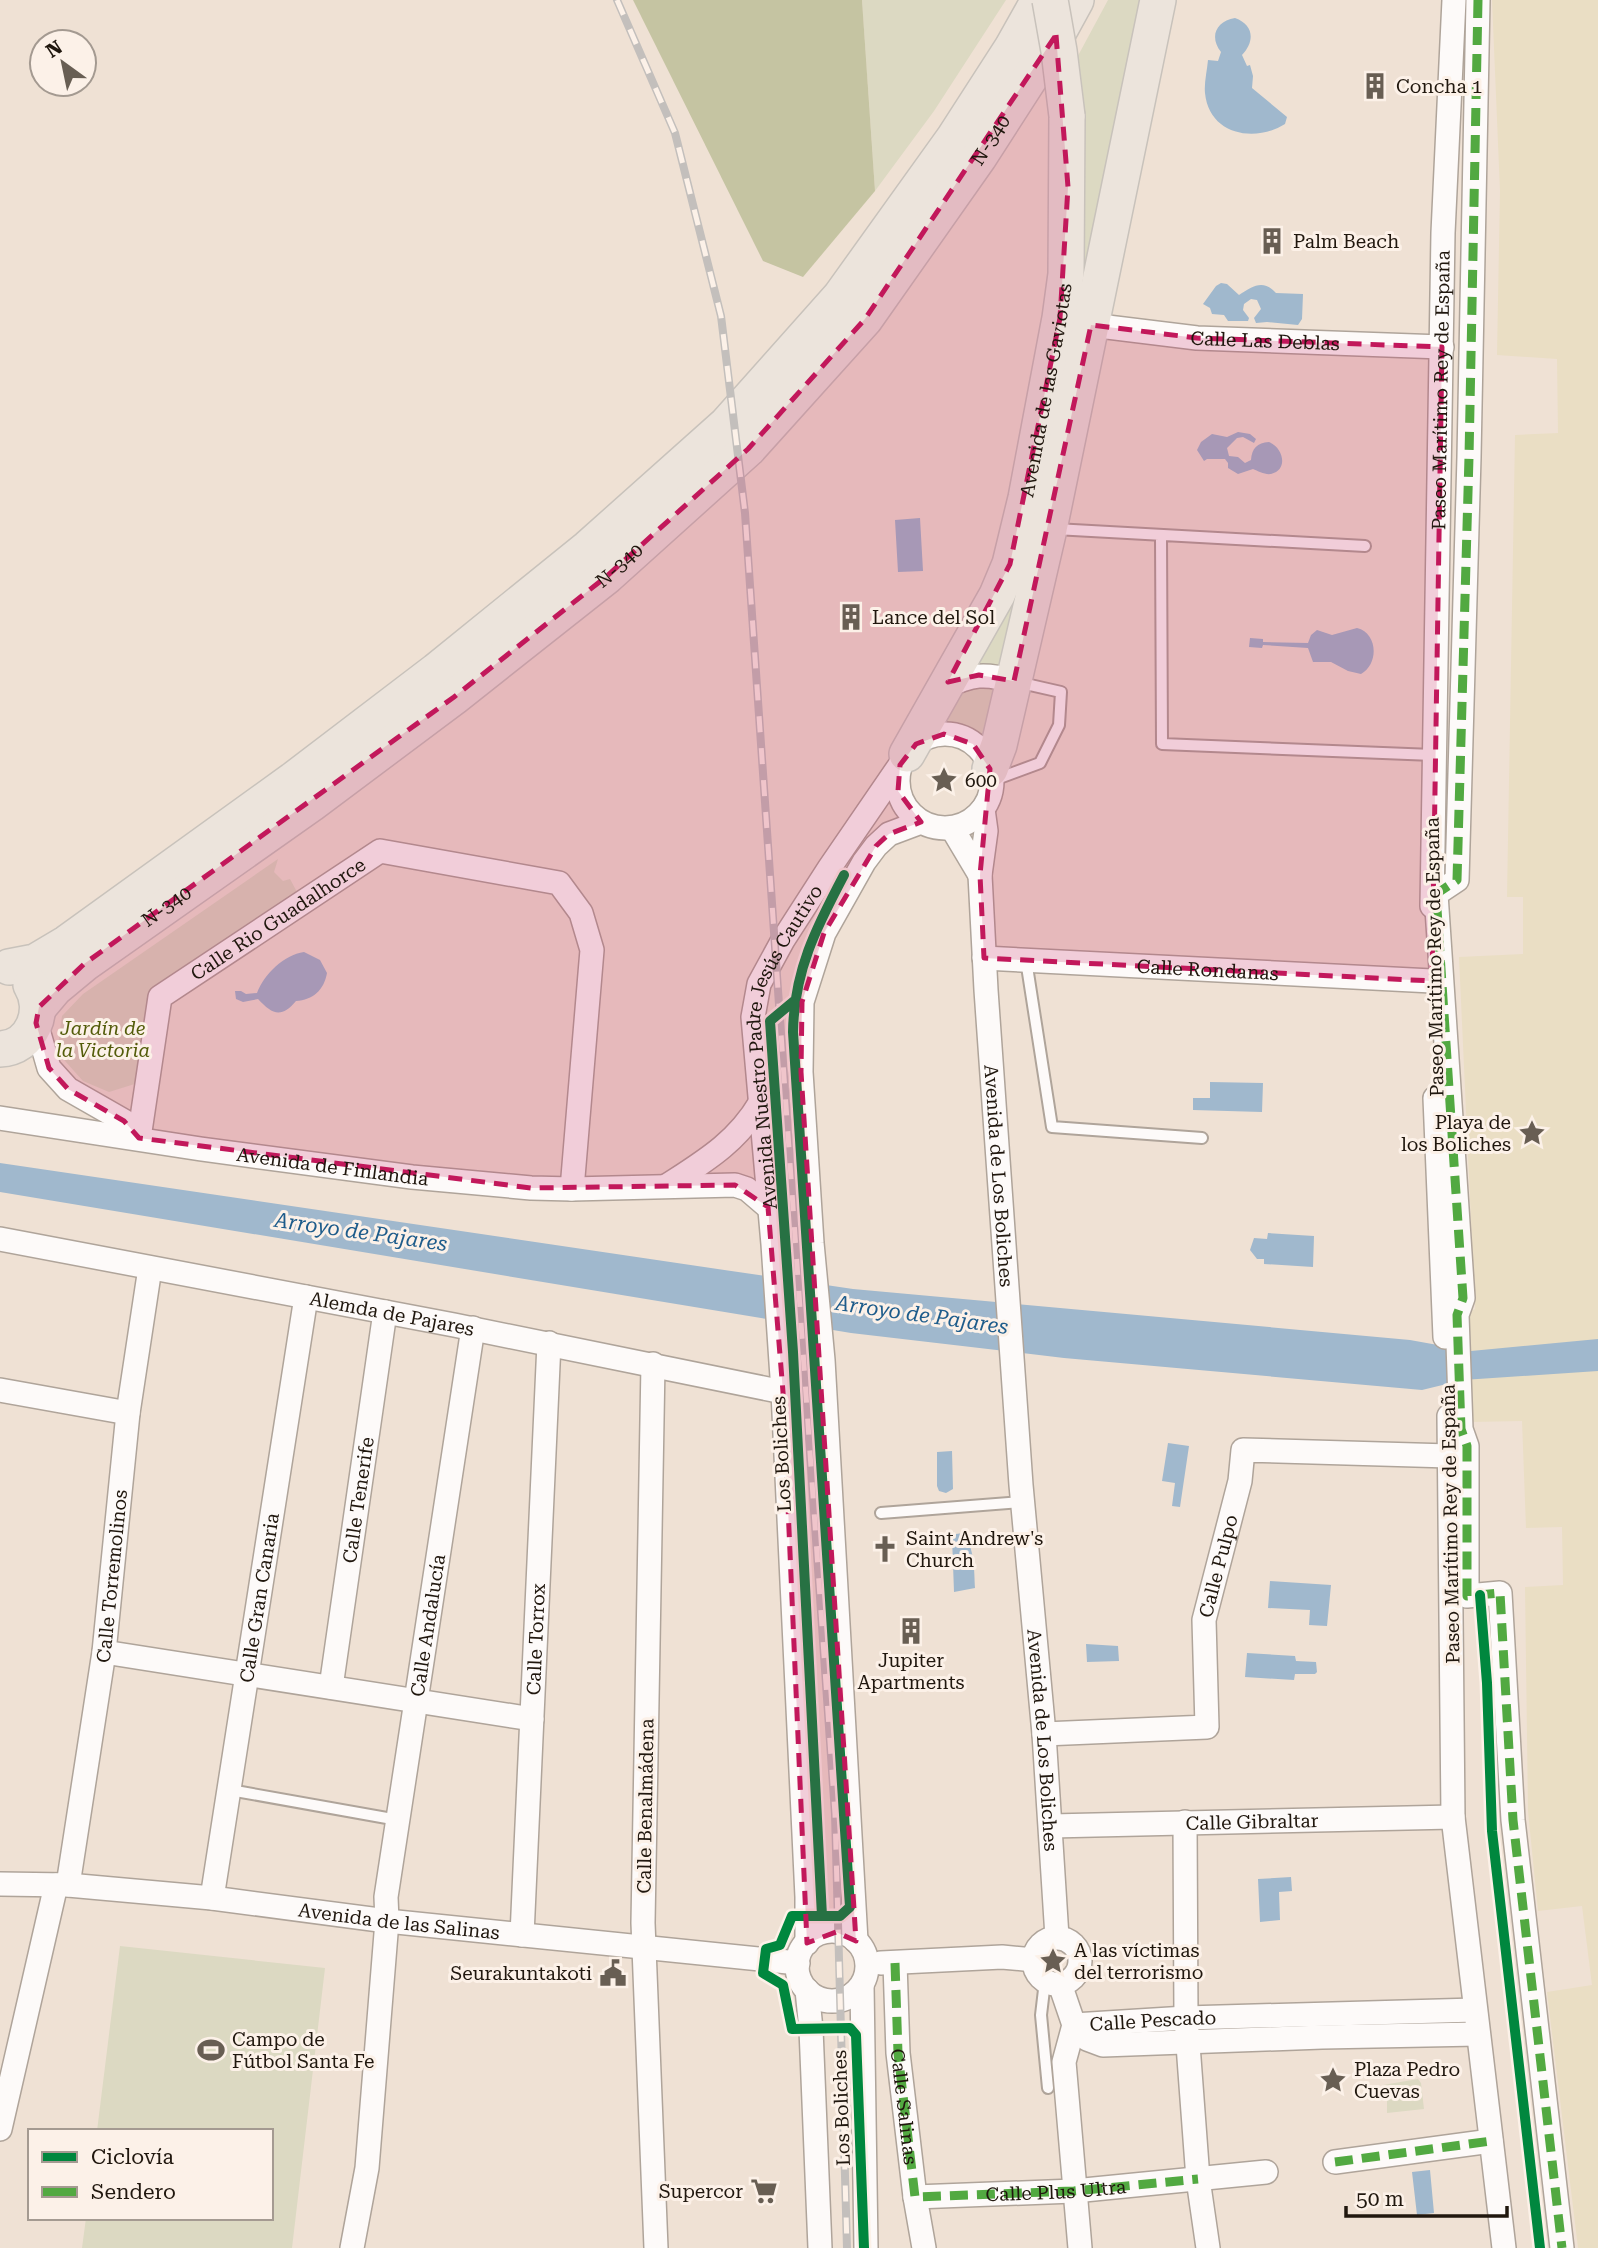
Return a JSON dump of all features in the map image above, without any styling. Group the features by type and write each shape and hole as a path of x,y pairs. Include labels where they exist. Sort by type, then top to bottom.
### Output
{"main road":[{"name":"N-340","path":"5,966 35,962 67,943 315,763 436,671 588,548 727,424 840,298 954,138 1012,48 1039,0"},
{"name":"Avenida de las Gaviotas","path":"904,759 997,596 1010,564 1026,498 1066,274 1067,116 1050,0"},
{"name":"N-340","path":"0,1049 6,1049 23,1040 55,988 84,964 311,804 454,697 607,576 748,449 865,319 979,157 1053,42 1076,0"},
{"name":"Avenida de las Gaviotas","path":"991,775 1049,528 1158,0"},
{"name":"N-340","path":"5,966 26,977 34,990 37,1015"}],"street":[{"name":"Paseo Marítimo Rey de España","path":"1454,0 1443,233 1433,755 1432,981 1455,1430 1449,1456 1453,1817 1504,2248"},
{"path":"1451,1315 1463,1298 1436,894 1457,880 1478,0"},
{"name":"Calle Las Deblas","path":"1091,325 1197,338 1442,347"},
{"path":"945,687 979,674 1014,681"},
{"path":"944,734 960,736 973,744 984,755 991,775 990,796 983,808 964,824 952,828 936,828 921,822 903,804 898,791 898,778 904,759 916,744 929,737 944,734"},
{"name":"Avenida Nuestro Padre Jesús Cautivo","path":"802,1953 807,1896 783,1392 753,1017 759,984 783,940 904,759"},
{"name":"Avenida de Los Boliches","path":"983,808 986,831 980,875 984,958 1023,1502 1044,1734 1058,1937"},
{"name":"Avenida Nuestro Padre Jesús Cautivo","path":"856,1941 823,1360 801,1072 802,1002 824,933 858,871 876,846 889,834 921,822"},
{"name":"Avenida de Los Boliches","path":"952,828 980,875"},
{"name":"Calle Rio Guadalhorce","path":"139,1138 160,997 380,850 559,883 581,913 592,950 572,1189"},
{"name":"Calle Rondanas","path":"984,958 1432,981"},
{"path":"37,1015 49,1068 68,1089 124,1121 139,1138"},
{"path":"668,1185 733,1139 747,1124 760,1103"},
{"name":"Avenida de Finlandia","path":"0,1118 201,1149 412,1177 531,1188 735,1185 747,1189 768,1207"},
{"name":"Alemda de Pajares","path":"0,1239 473,1328 783,1392"},
{"name":"Calle Torremolinos","path":"0,2129 62,1885 104,1652 128,1413 150,1268"},
{"name":"Calle Gran Canaria","path":"212,1898 306,1297"},
{"name":"Calle Tenerife","path":"331,1687 385,1312"},
{"name":"Calle Andalucía","path":"352,2248 367,2168 387,1921 386,1897 473,1328"},
{"name":"Calle Torrox","path":"523,1935 549,1343"},
{"name":"Calle Benalmádena","path":"653,1364 644,1949 656,2248"},
{"path":"0,1390 128,1413"},
{"path":"1455,1430 1467,1446 1466,1596 1500,1593 1513,1820 1562,2248"},
{"name":"Calle Pulpo","path":"1044,1734 1207,1727 1204,1620 1240,1480 1243,1450 1449,1456"},
{"path":"104,1652 532,1719"},
{"name":"Calle Gibraltar","path":"1051,1826 1453,1817"},
{"path":"1185,1822 1187,2030 1198,2179 1208,2248"},
{"name":"Avenida de las Salinas","path":"0,1884 62,1885 212,1898 387,1921 644,1949 802,1953"},
{"path":"866,2248 864,1974 866,1955 856,1941 836,1931 815,1936 802,1953 802,1983 816,1997 836,2001 846,1998 864,1974 895,1963 1002,1957 1034,1960"},
{"path":"1052,1982 1073,1977 1080,1963 1080,1955 1072,1942 1058,1937 1044,1941 1035,1953 1034,1960 1036,1972 1052,1982 1074,2025 1064,2062 1080,2248"},
{"name":"Calle Salinas","path":"895,1963 898,2053 915,2197 924,2248"},
{"path":"807,1990 820,2248"},
{"name":"Calle Pescado","path":"1187,2030 1475,2010"},
{"name":"Calle Pescado","path":"1074,2025 1187,2030 1478,2034"},
{"path":"1335,2162 1491,2141"},
{"name":"Calle Plus Ultra","path":"915,2197 1074,2191 1266,2172"}],"lane":[{"path":"1049,528 1161,537 1365,547"},
{"path":"1161,537 1163,744 1433,755"},
{"path":"991,775 1040,763 1059,724 1061,692 1014,681"},
{"path":"1026,960 1052,1127 1202,1138"},
{"path":"881,1513 1023,1502"},
{"path":"230,1790 398,1820"},
{"path":"1048,2088 1041,2015 1052,1982"}],"highlighted area":[{"path":"1056,35 1068,187 1060,318 1010,564 948,682 979,675 1014,681 1091,325 1197,338 1442,347 1432,981 984,958 980,875 990,769 973,744 944,734 916,744 900,765 898,791 921,822 889,834 876,846 824,933 802,1002 801,1072 856,1941 836,1932 807,1943 783,1392 768,1207 735,1185 531,1188 139,1138 124,1121 68,1089 49,1068 36,1023 39,1007 84,964 454,697 607,576 748,449 865,319"}],"green space":[{"path":"633,0 862,0 875,191 803,277 763,261"},
{"path":"862,0 1006,0 934,111 875,191"},
{"path":"1108,0 1142,0 1003,670 977,665 1016,573 1073,65"},
{"path":"988,685 995,693 990,743 970,728 943,720 962,689"},
{"name":"Jardín de la Victoria","path":"278,859 274,872 283,881 290,879 297,892 154,989 141,1082 109,1092 83,1081 57,1052 62,1016 83,994"},
{"name":"Campo de Fútbol Santa Fe","path":"120,1946 325,1968 292,2248 82,2248 86,2220 273,2220 273,2129 97,2129"},
{"path":"1418,2079 1421,2083 1424,2109 1387,2113 1383,2085"}],"sand":[{"name":"Playa de los Boliches","path":"1492,0 1598,0 1598,2248 1578,2248 1547,1992 1592,1985 1582,1906 1538,1911 1528,1811 1525,1587 1563,1585 1562,1527 1526,1528 1522,1421 1470,1422 1471,1351 1466,1314 1475,1309 1459,957 1523,954 1523,897 1507,897 1515,435 1558,433 1557,359 1497,355 1500,191"}],"water":[{"path":"1235,18 1249,29 1251,39 1242,55 1247,66 1250,65 1252,88 1287,117 1285,124 1273,130 1248,134 1235,131 1215,118 1208,107 1205,89 1208,60 1218,61 1221,52 1215,41 1216,30 1223,22"},
{"path":"1221,283 1227,284 1239,295 1258,285 1267,286 1276,293 1303,294 1302,319 1298,325 1256,323 1254,318 1261,309 1257,300 1251,299 1244,304 1243,310 1249,318 1248,321 1228,321 1224,315 1212,314 1210,308 1203,304"},
{"path":"1238,432 1250,434 1256,439 1254,443 1243,437 1237,438 1227,448 1229,456 1238,457 1245,463 1251,460 1256,447 1269,442 1281,453 1282,463 1277,472 1271,474 1253,469 1238,474 1228,468 1225,459 1204,461 1197,450 1201,442 1212,434 1227,437"},
{"path":"920,518 923,571 898,572 895,520"},
{"path":"1357,628 1369,636 1374,649 1371,663 1361,674 1331,662 1313,662 1308,648 1263,645 1262,648 1249,647 1250,638 1263,639 1263,642 1308,643 1317,630 1332,635"},
{"path":"304,952 320,960 327,973 320,989 312,996 296,1001 281,1012 272,1011 258,999 243,1002 236,999 235,991 257,993 264,979 276,966 289,957"},
{"path":"1210,1082 1263,1083 1262,1112 1193,1110 1193,1098 1210,1098"},
{"name":"Arroyo de Pajares","path":"0,1163 853,1289 1410,1340 1471,1351 1598,1339 1598,1371 1463,1380 1422,1390 1064,1358 851,1333 0,1192"},
{"path":"1268,1233 1314,1236 1313,1267 1264,1264 1264,1259 1257,1259 1250,1250 1254,1238 1267,1239"},
{"path":"1168,1443 1189,1446 1180,1507 1172,1506 1175,1483 1162,1481"},
{"path":"952,1451 953,1489 946,1493 939,1491 937,1486 937,1452"},
{"path":"963,1533 972,1552 975,1588 954,1592 952,1537"},
{"path":"1270,1581 1331,1585 1327,1626 1309,1625 1310,1610 1268,1608"},
{"path":"1086,1644 1118,1646 1119,1661 1087,1662"},
{"path":"1247,1653 1295,1656 1296,1661 1316,1662 1317,1672 1295,1674 1294,1680 1245,1677"},
{"path":"1291,1877 1292,1891 1279,1892 1280,1920 1260,1922 1258,1879"},
{"path":"1430,2170 1434,2213 1417,2215 1412,2172"}],"railway":[{"path":"617,0 675,133 721,316 745,513 835,1814 847,2248"}],"marked path":[{"path":"1478,0 1457,880 1436,894 1463,1298 1457,1315 1461,1429 1467,1446 1467,1596 1500,1593 1513,1820 1562,2248"},
{"path":"895,1963 898,2053 915,2197 1074,2191 1198,2179"},
{"path":"1335,2162 1491,2141"}],"cycle path":[{"name":"Los Boliches","path":"844,875 808,950 797,989 793,1032 850,1907 840,1916 792,1916 780,1945 766,1949 763,1973 783,1985 792,2029 850,2028 856,2035 864,2248"},
{"name":"Los Boliches","path":"794,1001 770,1021 793,1352 822,1916"},
{"path":"1480,1595 1487,1683 1492,1831 1540,2248"}],"place":[{"name":"Concha 1","path":"1375,86"},
{"name":"Palm Beach","path":"1272,241"},
{"name":"Lance del Sol","path":"851,617"},
{"name":"600","path":"944,780"},
{"name":"Playa de los Boliches","path":"1532,1133"},
{"name":"Saint Andrew's Church","path":"885,1549"},
{"name":"Jupiter Apartments","path":"911,1631"},
{"name":"A las víctimas del terrorismo","path":"1053,1961"},
{"name":"Seurakuntakoti","path":"613,1973"},
{"name":"Campo de Fútbol Santa Fe","path":"211,2050"},
{"name":"Plaza Pedro Cuevas","path":"1333,2080"},
{"name":"Supercor","path":"764,2191"}]}
